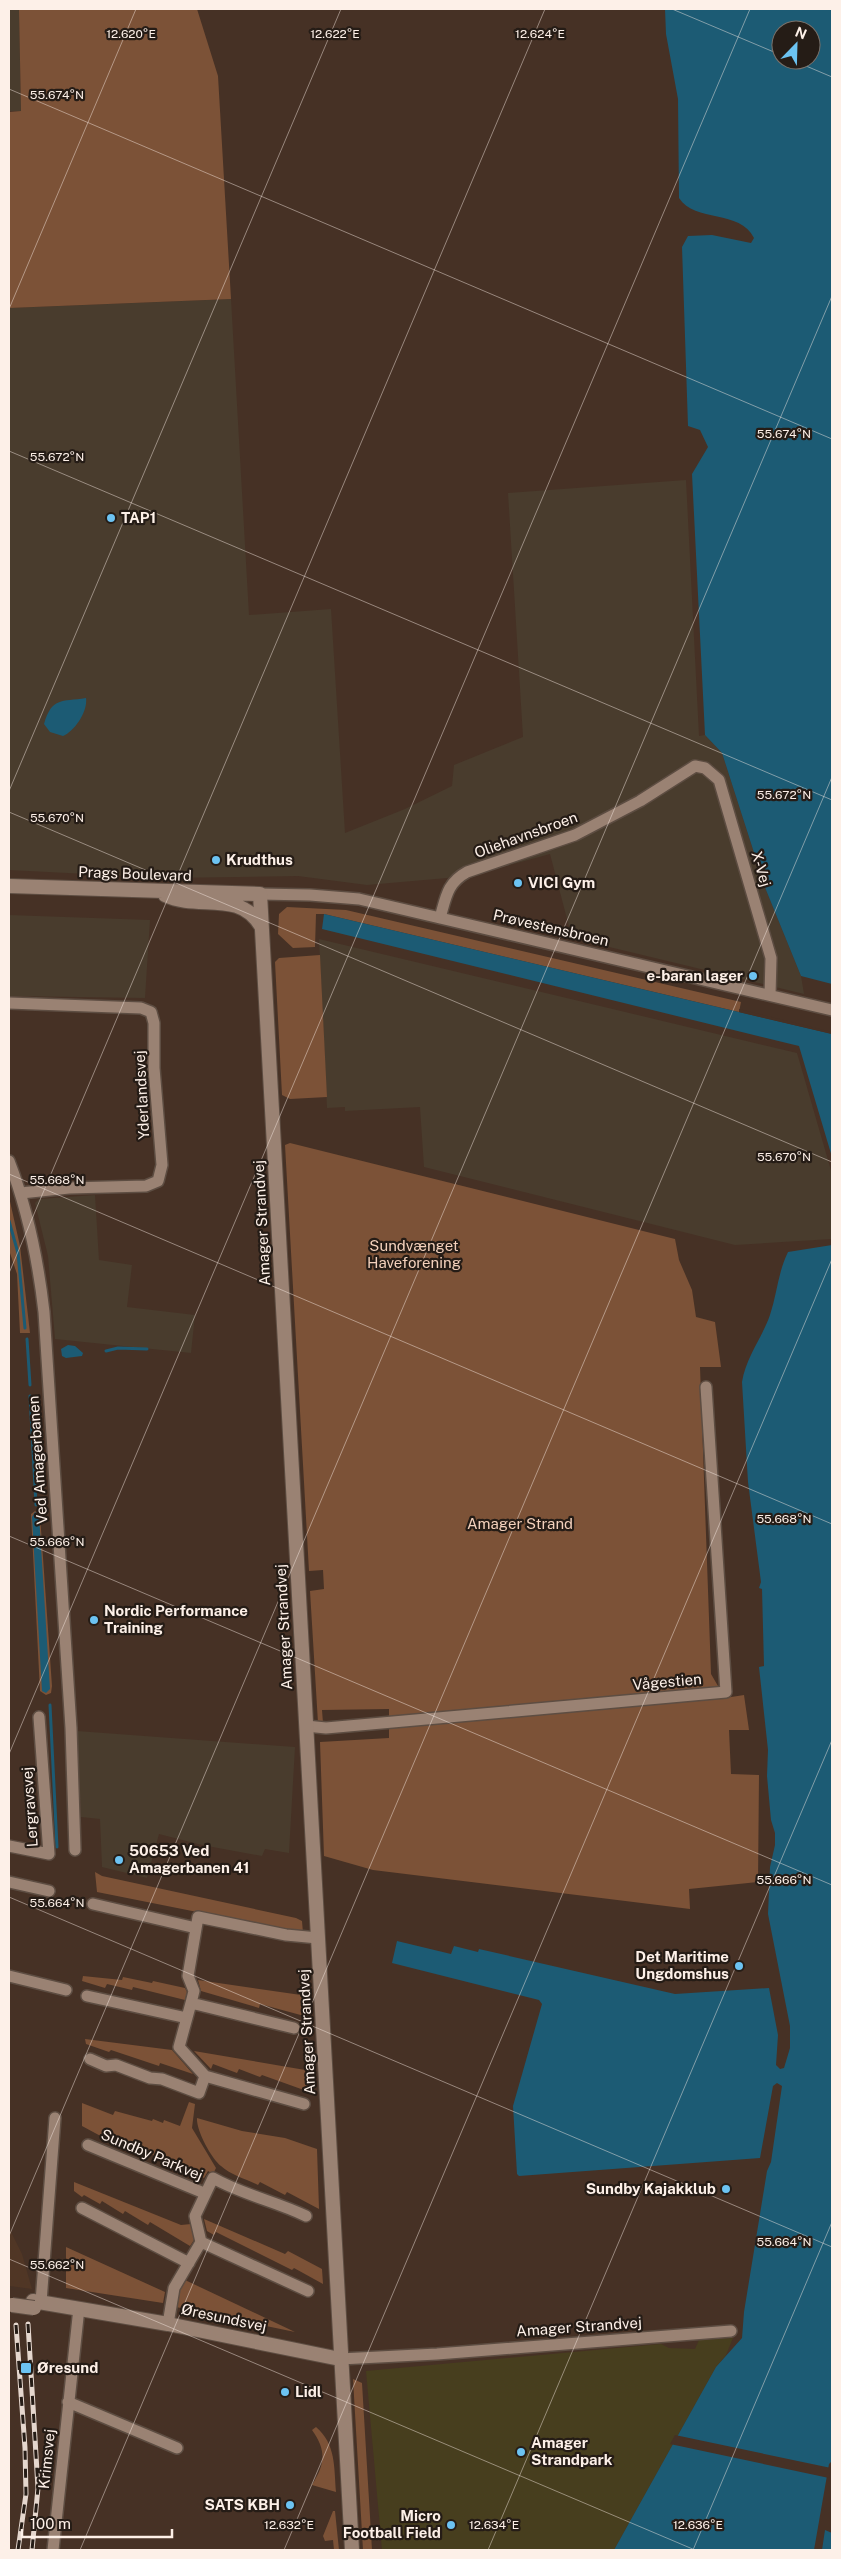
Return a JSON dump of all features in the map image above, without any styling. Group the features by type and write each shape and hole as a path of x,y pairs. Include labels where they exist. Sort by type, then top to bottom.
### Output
{"street":[{"name":"Oliehavnsbroen","path":"440,918 449,888 455,878 574,835 640,801 696,766"},
{"name":"X-Vej","path":"696,766 705,768 719,780 771,958 770,995"},
{"name":"Prags Boulevard","path":"9,886 260,894"},
{"path":"156,891 177,901 232,904 242,907 250,911 262,927"},
{"name":"Prøvestensbroen","path":"260,894 310,895 359,899 832,1010"},
{"name":"Amager Strandvej","path":"260,894 352,2550"},
{"name":"Yderlandsvej","path":"9,1003 141,1008 150,1012 154,1023 154,1068 162,1165 158,1181 146,1186 69,1188 21,1193"},
{"name":"Ved Amagerbanen","path":"9,1162 21,1193 38,1261 44,1312 71,1728 75,1850"},
{"name":"Vågestien","path":"306,1726 326,1728 726,1692 706,1387"},
{"name":"Lergravsvej","path":"9,1846 48,1854 39,1717"},
{"path":"9,1882 49,1891"},
{"path":"94,1904 196,1928"},
{"path":"304,2104 205,2076 179,2048 194,1991 188,1976 198,1916 286,1935 318,1938"},
{"path":"9,1976 66,1990"},
{"path":"87,1996 187,2018"},
{"path":"191,2004 294,2028"},
{"path":"90,2059 106,2066 116,2065 150,2078 162,2079 199,2093 205,2076"},
{"path":"36,2304 56,2118"},
{"name":"Sundby Parkvej","path":"88,2145 204,2193"},
{"name":"Sundby Parkvej","path":"201,2242 195,2216 204,2193 213,2178 233,2190 265,2198 306,2216"},
{"path":"82,2208 189,2264"},
{"path":"168,2324 174,2288 201,2242 308,2291"},
{"name":"Øresundsvej","path":"10,2302 100,2312 340,2359"},
{"name":"Krimsvej","path":"53,2550 78,2310"},
{"name":"Amager Strandvej","path":"340,2359 437,2354 731,2331"},
{"path":"68,2402 177,2448"}],"shaded area":[{"path":"9,9 19,9 21,111 9,111"},
{"path":"231,299 249,615 331,609 345,833 405,809 452,786 454,765 523,737 508,493 686,480 699,736 705,735 722,753 766,890 801,976 804,994 572,938 550,854 470,876 367,885 298,876 165,878 9,870 9,308"},
{"path":"9,915 150,920 145,998 9,996"},
{"path":"319,939 797,1053 832,1174 832,1239 735,1245 424,1167 420,1107 345,1111 345,1107 327,1108"},
{"path":"95,1195 99,1260 132,1265 127,1307 195,1315 191,1353 55,1339 48,1256 35,1203 39,1199"},
{"path":"77,1731 295,1747 289,1853 265,1849 262,1856 202,1845 159,1834 147,1878 102,1867 100,1819 81,1817"},
{"path":"9,2228 22,2254 32,2289 10,2286"}],"green space":[{"path":"19,9 197,9 218,76 231,299 9,308 9,112 21,111"},
{"path":"287,907 346,910 741,1002 739,1012 324,914 316,914 315,947 293,948 278,934 279,914"},
{"path":"320,955 327,1097 290,1099 282,1095 275,962 279,958"},
{"path":"290,1143 675,1239 679,1260 692,1290 696,1317 715,1322 721,1367 700,1367 711,1674 725,1698 744,1695 749,1730 729,1730 731,1774 759,1775 758,1882 689,1889 690,1909 373,1870 324,1856 320,1742 389,1738 389,1709 322,1710 323,1723 318,1723 310,1591 324,1589 323,1570 309,1571 285,1145"},
{"path":"9,1197 20,1246 30,1333 20,1333 17,1274 9,1250"},
{"path":"35,1511 40,1515 52,1686 51,1693 46,1695 40,1691 31,1514"},
{"path":"95,1872 102,1876 296,1918 302,1921 303,1933 97,1892"},
{"path":"83,1976 122,1980 123,1977 152,1983 153,1981 185,1988 187,1992 185,2000 133,1987 132,1990 107,1984 105,1988 82,1981"},
{"path":"198,1980 308,1996 308,2017 260,2004 259,2008 201,1991"},
{"path":"85,2039 172,2050 193,2074 160,2063 159,2066 111,2050 109,2052 86,2044"},
{"path":"194,2051 311,2071 315,2094 239,2069 237,2073 213,2064 211,2069"},
{"path":"189,2102 195,2104 192,2128 216,2168 213,2174 208,2171 204,2178 157,2153 155,2156 134,2145 132,2149 110,2137 108,2140 82,2126 82,2103 113,2115 115,2111 152,2121 153,2119 163,2123 164,2120 180,2126"},
{"path":"197,2118 242,2131 285,2138 317,2149 319,2209 287,2192 285,2195 260,2182 258,2185 225,2169 213,2157 205,2144"},
{"path":"74,2182 181,2225 191,2224 194,2240 190,2246 150,2222 148,2225 125,2211 123,2214 102,2201 100,2204 84,2195 82,2197 74,2191"},
{"path":"204,2219 285,2254 288,2251 322,2269 323,2284 294,2268 292,2270 216,2232 214,2235 207,2231"},
{"path":"66,2247 165,2292 163,2303 66,2288"},
{"path":"185,2280 295,2332 176,2307 180,2287"},
{"path":"353,2379 362,2383 372,2550 363,2550"},
{"path":"316,2427 323,2434 331,2448 336,2492 312,2485 322,2464 320,2444 312,2430"},
{"path":"333,2511 335,2511 339,2550 334,2550 333,2540 325,2541 323,2536"}],"sand":[{"name":"Amager Strandpark","path":"733,2338 726,2355 716,2367 614,2550 382,2550 366,2371 661,2344 669,2348 695,2349 699,2340"}],"water":[{"path":"665,9 832,9 832,984 801,976 766,890 722,753 705,735 692,474 708,447 700,430 688,426 682,247 688,236 712,235 751,243 754,238 739,223 696,211 686,206 679,198 678,99 666,34"},
{"path":"86,698 83,714 72,730 63,736 50,732 44,724 50,709 54,705 59,702"},
{"path":"324,914 832,1034 832,1157 799,1046 322,929"},
{"path":"832,1245 832,2461 829,2464 814,2550 614,2550 716,2367 742,2338 744,2312 767,2171 771,2162 782,2086 777,2083 773,2086 760,2158 519,2176 517,2174 513,2106 542,2004 539,2000 392,1963 397,1941 451,1954 454,1946 478,1952 479,1949 675,1994 769,1988 778,2035 776,2065 780,2069 784,2068 790,2048 790,2026 768,1914 770,1867 775,1845 775,1833 771,1820 767,1776 768,1750 759,1667 764,1666 762,1589 759,1588 761,1582 748,1482 742,1382 747,1364 770,1315 782,1267 788,1252"},
{"path":"68,1345 75,1346 83,1353 82,1356 66,1358 62,1356 61,1349"},
{"path":"35,1512 39,1515 50,1689 46,1693 42,1691 32,1517"},
{"path":"825,2530 832,2533 832,2550 822,2550"}],"pier":[{"path":"739,1009 832,1032 832,1034 739,1012"},
{"path":"675,2435 831,2468 829,2478 670,2444"}],"waterway":[{"path":"9,1221 18,1253 25,1328"},
{"path":"27,1339 30,1385"},
{"path":"106,1351 118,1348 147,1349"},
{"path":"30,1396 36,1505"},
{"path":"50,1705 57,1847"}],"railway":[{"path":"28,2324 38,2488 32,2550"},
{"path":"16,2325 25,2448 26,2494 18,2550"}],"place":[{"name":"TAP1","path":"111,518"},
{"name":"Krudthus","path":"216,860"},
{"name":"VICI Gym","path":"518,883"},
{"name":"e-baran lager","path":"753,976"},
{"name":"Nordic Performance Training","path":"94,1620"},
{"name":"50653 Ved Amagerbanen 41","path":"119,1860"},
{"name":"Det Maritime Ungdomshus","path":"739,1966"},
{"name":"Sundby Kajakklub","path":"726,2189"},
{"name":"Øresund","path":"26,2368"},
{"name":"Lidl","path":"285,2392"},
{"name":"Amager Strandpark","path":"521,2452"},
{"name":"SATS KBH","path":"290,2505"},
{"name":"Micro Football Field","path":"451,2525"}],"park label":[{"name":"Sundvænget Haveforening","path":"414,1254"},
{"name":"Amager Strand","path":"520,1524"}]}
